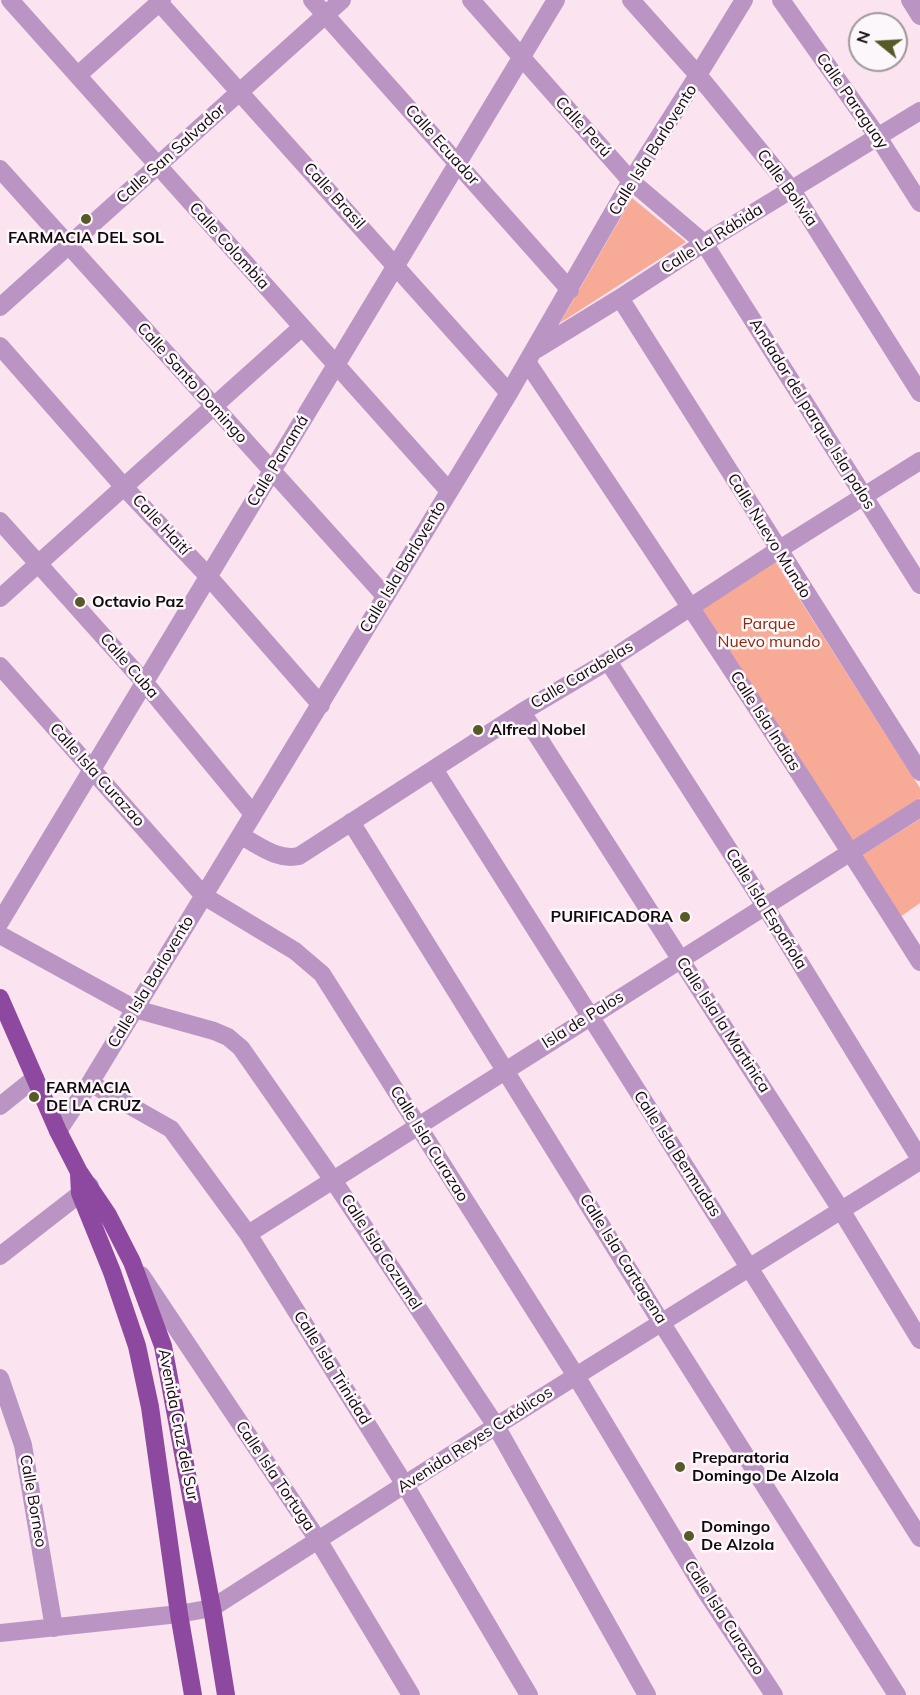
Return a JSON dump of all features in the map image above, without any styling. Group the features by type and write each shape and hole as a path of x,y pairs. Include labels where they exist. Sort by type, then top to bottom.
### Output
{"main road":[{"name":"Avenida Cruz del Sur","path":"0,998 83,1184 137,1346 150,1407 179,1614 193,1695"},
{"name":"Avenida Cruz del Sur","path":"83,1184 108,1215 132,1262 164,1346 226,1695"}],"street":[{"path":"0,7 9,0"},
{"name":"Calle Colombia","path":"9,0 449,491"},
{"name":"Calle Ecuador","path":"312,0 570,290"},
{"name":"Calle San Salvador","path":"0,307 342,0"},
{"name":"Calle Perú","path":"471,0 631,181 704,243"},
{"name":"Calle Panamá","path":"0,922 556,0"},
{"name":"Calle Bolivia","path":"631,0 699,75 792,190 920,393"},
{"name":"Calle Isla Barlovento","path":"58,1131 90,1083 321,705 531,356 631,181 744,0"},
{"name":"Calle Paraguay","path":"781,0 878,137 920,203"},
{"path":"910,0 920,16"},
{"path":"78,75 159,1"},
{"name":"Calle Brasil","path":"159,1 509,393"},
{"name":"Calle La Rábida","path":"531,356 704,243 920,111"},
{"name":"Calle Santo Domingo","path":"0,169 385,596"},
{"name":"Andador del parque Isla palos","path":"704,243 920,585"},
{"name":"Calle Nuevo Mundo","path":"620,298 920,772"},
{"path":"0,598 302,327"},
{"name":"Calle Haití","path":"0,346 321,705"},
{"name":"Calle Isla Indias","path":"531,356 920,962"},
{"name":"Calle Carabelas","path":"241,836 282,857 299,855 920,461"},
{"name":"Calle Cuba","path":"0,521 145,683 254,814"},
{"name":"Calle Isla Española","path":"608,661 765,906 920,1160"},
{"name":"Calle Isla Curazao","path":"0,666 204,896 295,951 322,974 576,1376 704,1589 774,1695"},
{"name":"Calle Isla la Martinica","path":"522,712 841,1210 920,1340"},
{"name":"Calle Isla Bermudas","path":"434,769 920,1538"},
{"name":"Isla de Palos","path":"248,1234 920,808"},
{"name":"Calle Isla Cartagena","path":"351,822 897,1695"},
{"name":"Calle Isla Cozumel","path":"0,935 135,1010 214,1031 235,1042 333,1180 496,1426 646,1695"},
{"path":"0,1106 35,1078"},
{"name":"Calle Isla Trinidad","path":"90,1083 171,1129 248,1234 405,1485 529,1695"},
{"name":"Avenida Reyes Católicos","path":"0,1633 179,1614 212,1608 496,1426 920,1160"},
{"path":"0,1256 83,1184"},
{"name":"Calle Isla Tortuga","path":"132,1262 318,1540 411,1695"},
{"name":"Calle Borneo","path":"0,1378 23,1445 54,1628"}],"green space":[{"path":"632,198 686,242 560,323"},
{"name":"Parque Nuevo mundo","path":"775,561 920,788 920,798 852,841 700,610"},
{"path":"920,819 920,903 900,917 861,856"}],"place":[{"name":"FARMACIA DEL SOL","path":"86,219"},
{"name":"Octavio Paz","path":"80,602"},
{"name":"Alfred Nobel","path":"478,730"},
{"name":"PURIFICADORA","path":"685,917"},
{"name":"FARMACIA DE LA CRUZ","path":"34,1097"},
{"name":"Preparatoria Domingo De Alzola","path":"680,1467"},
{"name":"Domingo De Alzola","path":"689,1536"}]}
